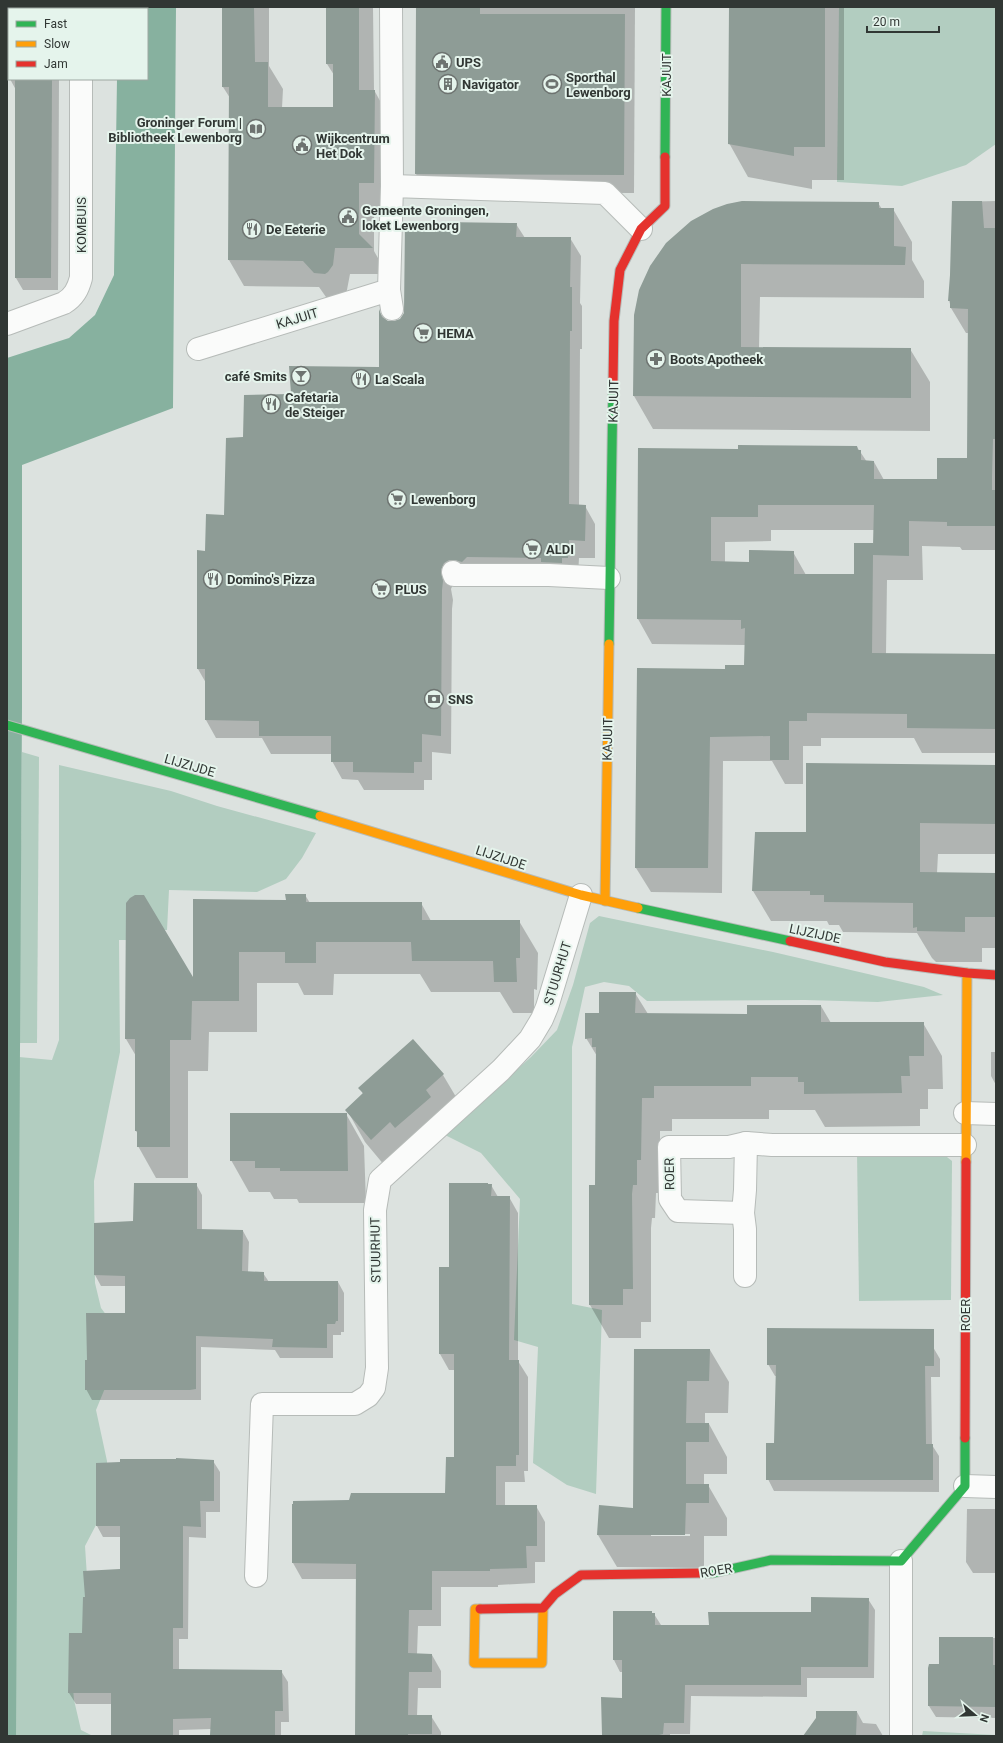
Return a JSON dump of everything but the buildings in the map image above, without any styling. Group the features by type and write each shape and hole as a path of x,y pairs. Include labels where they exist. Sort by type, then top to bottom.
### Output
{"street":[{"name":"KAJUIT","path":"198,349 391,299 391,7"},
{"name":"KAJUIT","path":"605,900 614,321 620,270 641,229 665,206 666,7"},
{"name":"KOMBUIS","path":"7,324 64,303 70,299 79,286 81,278 81,80"},
{"path":"392,186 605,193 641,229"},
{"path":"453,572 454,575 609,578"},
{"name":"LIJZIJDE","path":"7,725 365,829 581,895 885,962 967,973 996,975"},
{"name":"STUURHUT","path":"256,1576 262,1404 355,1404 368,1396 374,1388 377,1368 375,1210 380,1180 501,1070 530,1039 547,1007 581,895"},
{"name":"ROER","path":"965,1486 965,1113 967,973"},
{"path":"965,1113 996,1114"},
{"path":"745,1276 745,1229 742,1213 745,1190 746,1143"},
{"name":"ROER","path":"742,1213 678,1211 670,1199 669,1147 728,1147 746,1143 772,1145 965,1145"},
{"path":"901,1736 901,1561 965,1486 996,1487"},
{"name":"ROER","path":"542,1608 555,1594 581,1575 713,1573 748,1564 772,1560 901,1561"},
{"path":"542,1608 542,1663 474,1663 475,1609 542,1608"}],"shaded area":[{"path":"176,7 173,408 22,465 16,1736 7,1736 7,358 69,338 95,315 114,275 117,80 148,80 148,8 118,8"},
{"path":"839,7 996,7 996,144 966,165 902,186 837,182"},
{"path":"22,752 39,757 37,1043 19,1043"},
{"path":"59,765 171,791 217,806 316,833 302,858 286,879 257,892 169,890 167,930 137,930 137,940 119,940 120,1052 94,1181 95,1283 101,1308 107,1316 110,1376 96,1410 107,1461 106,1506 85,1546 90,1623 72,1676 74,1700 81,1730 93,1736 7,1736 7,1237 16,1237 19,1057 52,1060 59,1040"},
{"path":"599,916 773,952 924,987 943,995 878,1002 805,1000 647,1001 629,986 604,982 585,987 572,1047 572,1304 602,1310 596,1494 567,1485 533,1463 538,1347 514,1340 520,1199 481,1153 445,1135 531,1057 557,1030 573,985 590,923"},
{"path":"938,1150 952,1161 951,1300 859,1301 857,1151"},
{"path":"923,1731 996,1735 996,1736 922,1736"}],"traffic: fast":[{"path":"665,157 666,7"},
{"path":"609,644 613,384"},
{"path":"7,725 320,816"},
{"path":"638,908 790,941"},
{"path":"701,1573 713,1573 771,1560 901,1561 965,1486 965,1438"}],"traffic: slow":[{"path":"605,901 609,644"},
{"path":"320,816 581,895 638,908"},
{"path":"966,1162 967,973"},
{"path":"480,1609 475,1609 474,1663 542,1663 543,1608"}],"traffic: jam":[{"path":"613,384 614,321 620,270 641,229 665,206 665,157"},
{"path":"790,941 885,962 967,973 996,975"},
{"path":"965,1438 966,1162"},
{"path":"480,1609 543,1608 555,1594 581,1575 701,1573"}],"place":[{"name":"UPS","path":"442,62"},
{"name":"Navigator","path":"448,84"},
{"name":"Sporthal Lewenborg","path":"552,84"},
{"name":"Groninger Forum | Bibliotheek Lewenborg","path":"256,129"},
{"name":"Wijkcentrum Het Dok","path":"302,145"},
{"name":"Gemeente Groningen, loket Lewenborg","path":"348,217"},
{"name":"De Eeterie","path":"252,229"},
{"name":"HEMA","path":"423,333"},
{"name":"Boots Apotheek","path":"656,359"},
{"name":"café Smits","path":"301,376"},
{"name":"La Scala","path":"361,379"},
{"name":"Cafetaria de Steiger","path":"271,404"},
{"name":"Lewenborg","path":"397,499"},
{"name":"ALDI","path":"532,549"},
{"name":"Domino's Pizza","path":"213,579"},
{"name":"PLUS","path":"381,589"},
{"name":"SNS","path":"434,699"}]}
